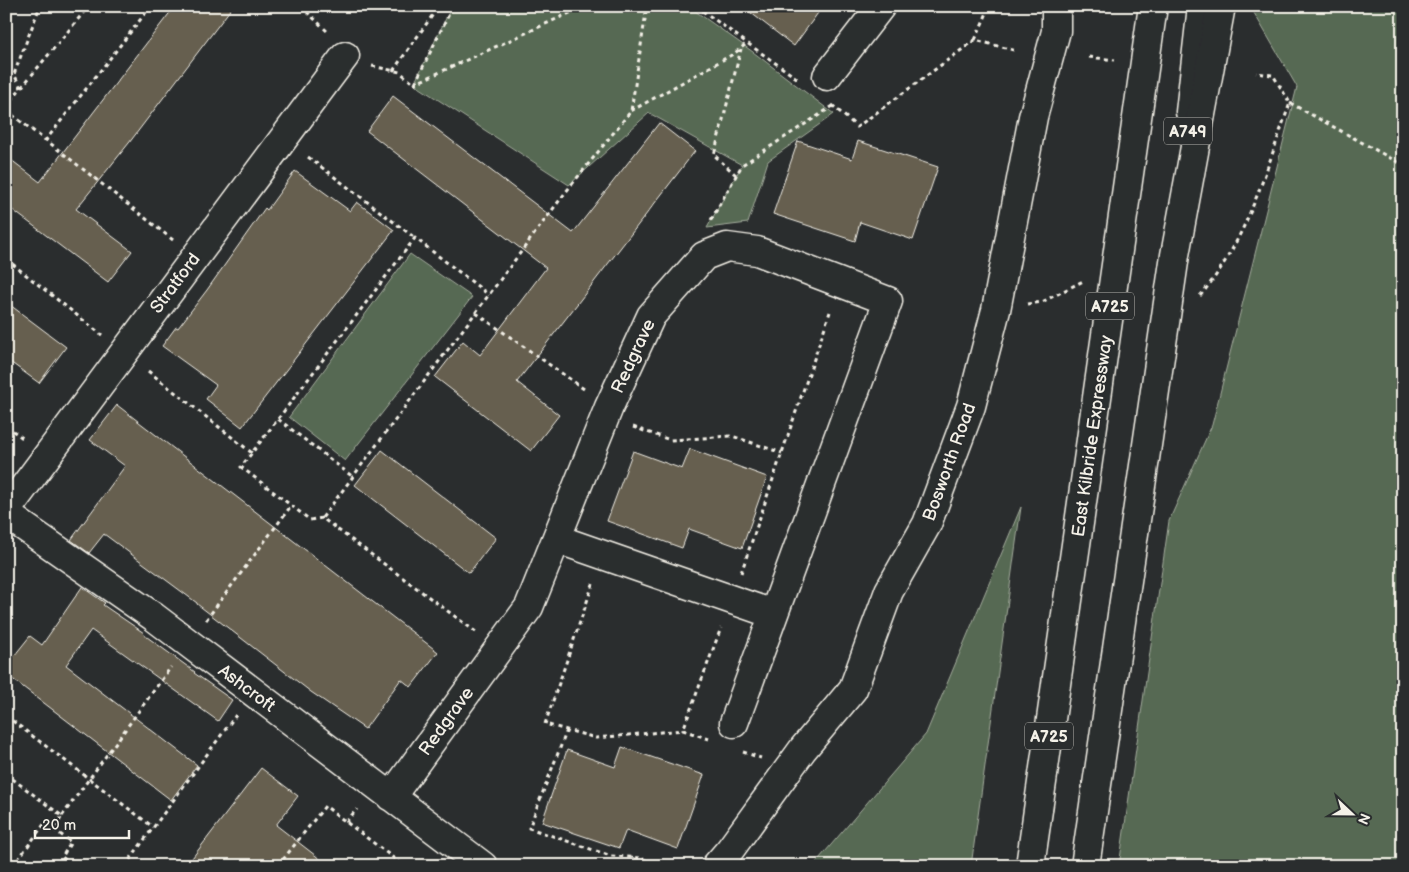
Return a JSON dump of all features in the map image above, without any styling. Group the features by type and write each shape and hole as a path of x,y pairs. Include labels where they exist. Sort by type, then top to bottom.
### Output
{"main road":[{"path":"821,84 881,6"},
{"name":"Bosworth Road","path":"716,866 730,851 804,750 853,689 889,591 927,524 971,406 996,310 1033,116 1056,31 1056,6"},
{"name":"East Kilbride Expressway","path":"1030,866 1153,6"},
{"name":"A749","path":"1175,255 1202,6"},
{"path":"1085,866 1175,255 1220,6"},
{"name":"Stratford","path":"6,512 283,138 355,59"},
{"name":"Redgrave","path":"391,797 529,608 607,412 651,316 704,256 727,247 756,251 888,301 773,614"},
{"name":"Ashcroft","path":"6,512 154,617 483,866"},
{"path":"557,539 773,614 735,736"}],"path":[{"path":"21,88 14,74 40,6"},
{"path":"89,6 6,108 194,257"},
{"path":"46,140 152,6"},
{"path":"393,70 439,6"},
{"path":"414,84 453,6"},
{"path":"414,84 585,6"},
{"path":"631,110 648,6"},
{"path":"696,6 747,43 821,84 833,106 857,127 975,40 990,6"},
{"path":"975,40 1017,51"},
{"path":"415,238 241,467 310,520 322,518 565,193 631,110 736,53 747,43"},
{"path":"736,175 714,155 741,48"},
{"path":"1089,57 1124,60"},
{"path":"355,59 372,66 400,72 414,84"},
{"path":"1256,73 1273,74 1290,103 1403,165"},
{"path":"1195,302 1214,279 1249,219 1290,103"},
{"path":"704,256 707,228 742,165 833,106"},
{"path":"283,138 489,295"},
{"path":"6,259 252,452"},
{"path":"996,310 1042,302 1082,281 1116,268"},
{"path":"683,730 732,600 840,283"},
{"path":"476,313 607,412 670,440 732,436 782,453"},
{"path":"278,419 353,477"},
{"path":"322,518 498,649"},
{"path":"603,555 544,724 596,738 683,730 709,739"},
{"path":"125,866 253,693"},
{"path":"6,716 153,827"},
{"path":"567,730 529,828 611,856 641,858 658,866"},
{"path":"735,736 762,758"},
{"path":"6,774 62,816 54,830"},
{"path":"278,866 325,806 404,866"},
{"path":"13,866 45,824 71,842 62,857 72,866"},
{"path":"630,866 633,858"}],"green space":[{"path":"452,6 688,6 753,52 834,114 768,161 748,223 707,228 742,165 649,113 569,185 414,84"},
{"path":"1250,6 1403,6 1403,866 1119,866 1169,521 1212,425 1297,87"},
{"path":"410,254 472,297 345,461 289,417"},
{"path":"1021,507 971,866 813,866 926,734"}],"building":[{"path":"175,6 233,6 129,143 76,209 132,251 108,282 6,205 6,156 40,182"},
{"path":"742,6 823,6 794,46"},
{"path":"393,96 573,233 659,123 695,151 517,382 559,415 531,451 435,377 463,341 480,355 546,268 367,131"},
{"path":"798,141 852,159 858,141 938,167 913,240 860,222 855,241 773,214"},
{"path":"295,171 350,211 357,202 394,230 242,427 206,399 216,385 162,346 207,290 265,208 267,210"},
{"path":"6,302 66,347 39,383 6,359"},
{"path":"117,405 438,652 411,687 401,679 365,729 311,692 197,603 104,534 89,553 71,540 125,466 90,440"},
{"path":"690,449 767,477 742,548 689,529 682,548 607,521 633,451 682,469"},
{"path":"382,450 496,538 469,573 355,485"},
{"path":"82,587 105,603 103,605 144,633 194,673 232,700 218,721 91,630 66,665 197,765 171,800 6,674 6,666 30,636 42,645"},
{"path":"622,747 704,775 678,849 626,830 619,848 542,822 567,750 615,767"},
{"path":"261,768 298,796 276,825 329,866 186,866"}]}
